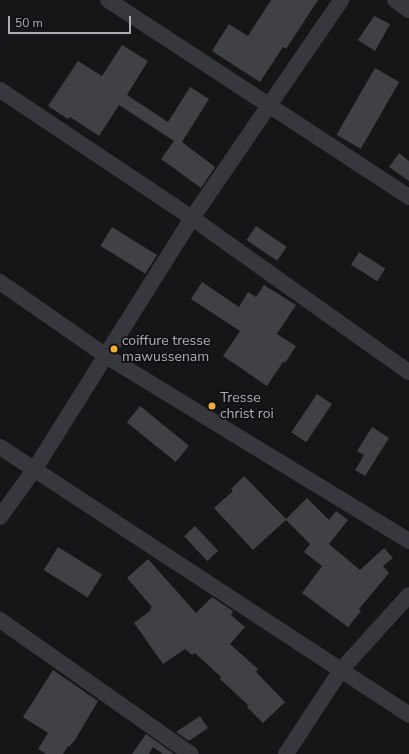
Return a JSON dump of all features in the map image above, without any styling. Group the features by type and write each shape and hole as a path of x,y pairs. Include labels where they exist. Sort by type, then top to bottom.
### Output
{"street":[{"path":"108,0 409,197"},
{"path":"0,517 34,470 192,218 341,0"},
{"path":"395,0 409,10"},
{"path":"0,90 192,218 409,372"},
{"path":"0,282 106,356 409,541"},
{"path":"0,447 409,715"},
{"path":"286,754 341,670 409,595"},
{"path":"0,620 191,754"}],"building":[{"path":"271,0 318,0 286,49 283,47 260,82 212,51 229,24 248,36"},
{"path":"374,16 390,24 375,51 358,40"},
{"path":"122,45 148,61 127,95 168,122 190,87 209,99 182,142 215,167 201,188 161,159 174,141 119,105 99,136 70,117 68,119 48,106 78,61 102,76"},
{"path":"375,68 399,82 361,149 336,135"},
{"path":"399,153 409,161 409,181 389,167"},
{"path":"256,226 287,247 277,261 246,240"},
{"path":"112,227 157,255 145,274 100,246"},
{"path":"359,252 385,268 377,281 351,265"},
{"path":"202,282 239,307 248,292 256,297 264,285 296,305 277,334 296,346 267,386 223,356 240,331 191,299"},
{"path":"317,394 332,404 306,442 291,432"},
{"path":"140,406 189,446 176,462 127,422"},
{"path":"372,427 389,438 365,476 355,470 364,455 357,451"},
{"path":"244,476 286,519 307,498 329,520 336,511 348,520 329,544 360,570 384,548 393,558 383,566 389,573 359,609 361,611 348,627 302,593 322,566 304,552 310,544 286,520 253,550 214,508 233,491 231,489"},
{"path":"195,526 218,551 207,561 184,536"},
{"path":"58,547 102,575 88,597 44,570"},
{"path":"148,559 196,613 212,597 233,611 231,615 245,627 230,644 258,669 256,672 285,702 263,723 247,707 248,705 220,679 221,677 195,653 192,655 185,649 163,664 134,623 151,610 150,608 152,607 127,578"},
{"path":"53,670 98,701 75,740 69,747 68,746 63,754 46,754 38,749 48,733 23,717"},
{"path":"200,716 208,728 189,741 176,732"},
{"path":"146,734 174,754 163,754 153,747 149,754 132,754"}],"place":[{"name":"coiffure tresse mawussenam","path":"114,349"},
{"name":"Tresse christ roi","path":"212,406"}]}
